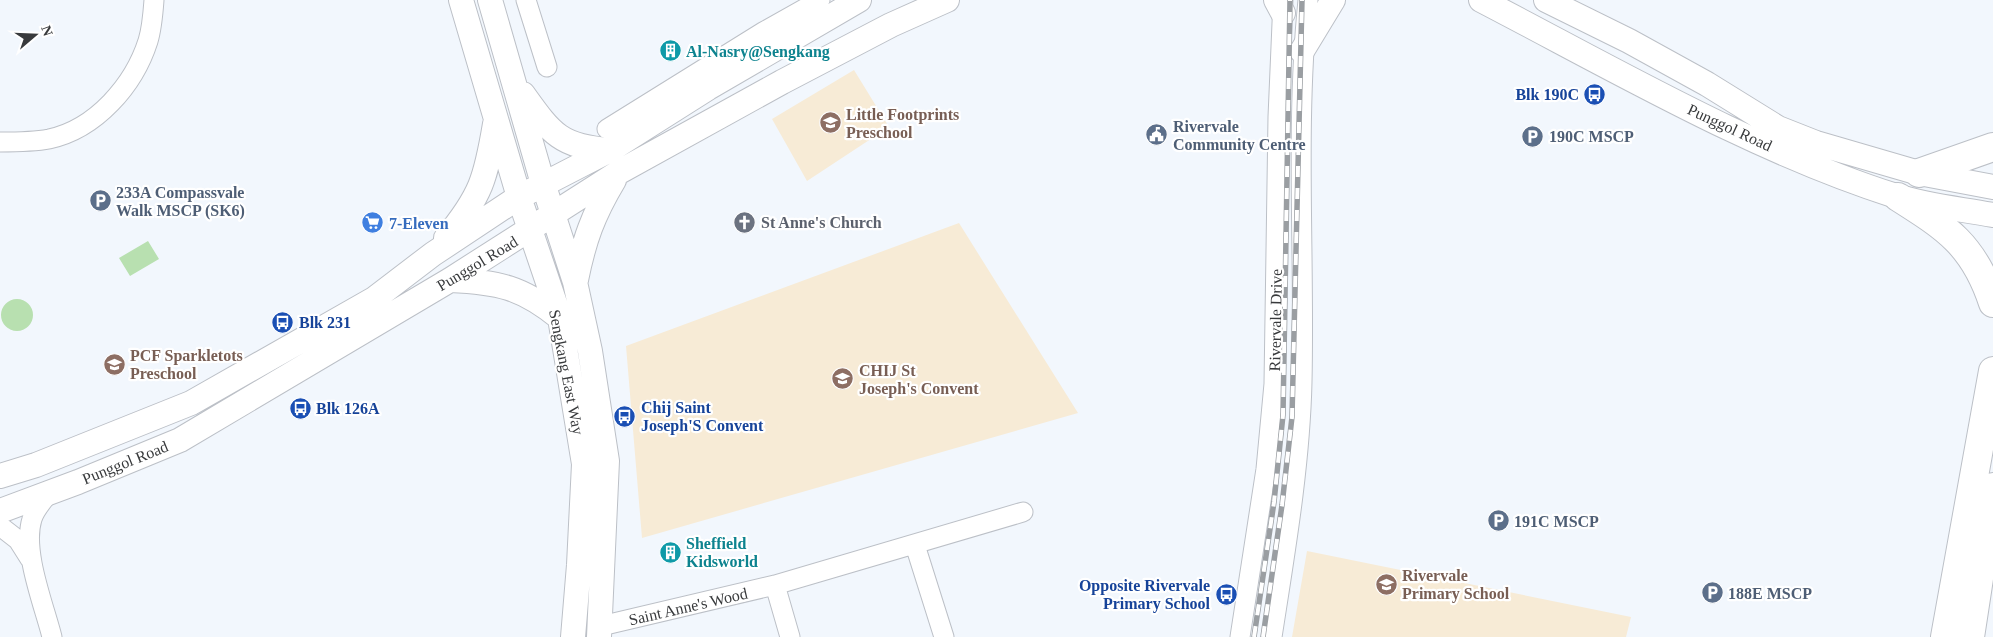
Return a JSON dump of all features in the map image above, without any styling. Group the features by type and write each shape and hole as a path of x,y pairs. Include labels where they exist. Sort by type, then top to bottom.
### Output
{"highway":[{"path":"1919,173 1993,147"},
{"path":"1898,197 1940,224 1968,250 1984,276 1993,303"},
{"path":"1945,637 1993,371"},
{"path":"1986,416 1993,450"},
{"path":"1970,637 1993,487"},
{"path":"1951,603 1990,516"}],"main road":[{"name":"Sengkang East Way","path":"461,0 520,197 560,318 584,464 580,565 573,637"},
{"name":"Sengkang East Way","path":"490,0 543,185 575,282 590,351 607,461 600,632"},
{"name":"Punggol Road","path":"0,476 36,465 190,403 374,299 432,254 520,197 543,185 653,111 769,41 859,0"},
{"name":"Punggol Road","path":"0,511 49,494 180,440 450,280 619,172 816,64 891,25 947,0"},
{"path":"1302,51 1333,0"},
{"name":"Punggol Road","path":"1481,0 1672,100 1768,146 1826,171 1898,197 1993,214"},
{"name":"Punggol Road","path":"1546,0 1629,41 1707,84 1778,128 1816,143 1919,173 1993,186"},
{"path":"515,83 546,125 564,141 585,148 609,139"},
{"path":"432,254 465,214 479,192 489,164 496,118"},
{"path":"575,282 582,247 596,210 619,172"},
{"path":"450,280 491,282 538,300 560,318"}],"street":[{"path":"0,142 51,139 82,125 105,110 119,95 141,59 152,28 154,0"},
{"path":"526,0 548,67"},
{"path":"769,41 820,0"},
{"name":"Rivervale Drive","path":"1272,637 1297,461 1302,384 1302,51 1308,0"},
{"name":"Rivervale Drive","path":"1240,637 1266,469 1274,384 1281,4"},
{"path":"49,494 35,512 29,536 33,564 52,637"},
{"name":"Saint Anne's Wood","path":"600,632 776,585 1023,512"},
{"path":"0,526 18,540 33,564"},
{"path":"915,545 944,637"},
{"name":"Saint Anne's Wood","path":"776,585 790,637"}],"shaded area":[{"name":"Little Footprints Preschool","path":"854,70 889,127 807,181 772,119"},
{"name":"CHIJ St Joseph's Convent","path":"959,223 1078,413 642,538 626,346"},
{"name":"Rivervale Primary School","path":"1307,551 1631,617 1626,637 1292,637"}],"green space":[{"path":"148,241 159,259 130,276 119,258"},
{"path":"17,299 23,300 28,304 32,309 32,321 28,326 23,330 17,331 11,330 6,326 2,321 1,315 2,309 6,304 11,300"}],"railway":[{"path":"1254,637 1274,502 1283,415 1290,0"},
{"path":"1263,637 1282,505 1292,417 1302,0"}],"place":[{"name":"Al-Nasry@Sengkang","path":"670,51"},
{"name":"Blk 190C","path":"1595,94"},
{"name":"Little Footprints Preschool","path":"830,123"},
{"name":"Rivervale Community Centre","path":"1157,135"},
{"name":"190C MSCP","path":"1533,136"},
{"name":"233A Compassvale Walk MSCP (SK6)","path":"100,201"},
{"name":"St Anne's Church","path":"745,222"},
{"name":"7-Eleven","path":"373,223"},
{"name":"Blk 231","path":"283,322"},
{"name":"PCF Sparkletots Preschool","path":"114,364"},
{"name":"CHIJ St Joseph's Convent","path":"843,379"},
{"name":"Blk 126A","path":"300,408"},
{"name":"Chij Saint Joseph'S Convent","path":"625,416"},
{"name":"191C MSCP","path":"1498,521"},
{"name":"Sheffield Kidsworld","path":"670,552"},
{"name":"Rivervale Primary School","path":"1386,584"},
{"name":"188E MSCP","path":"1712,593"},
{"name":"Opposite Rivervale Primary School","path":"1226,594"}]}
